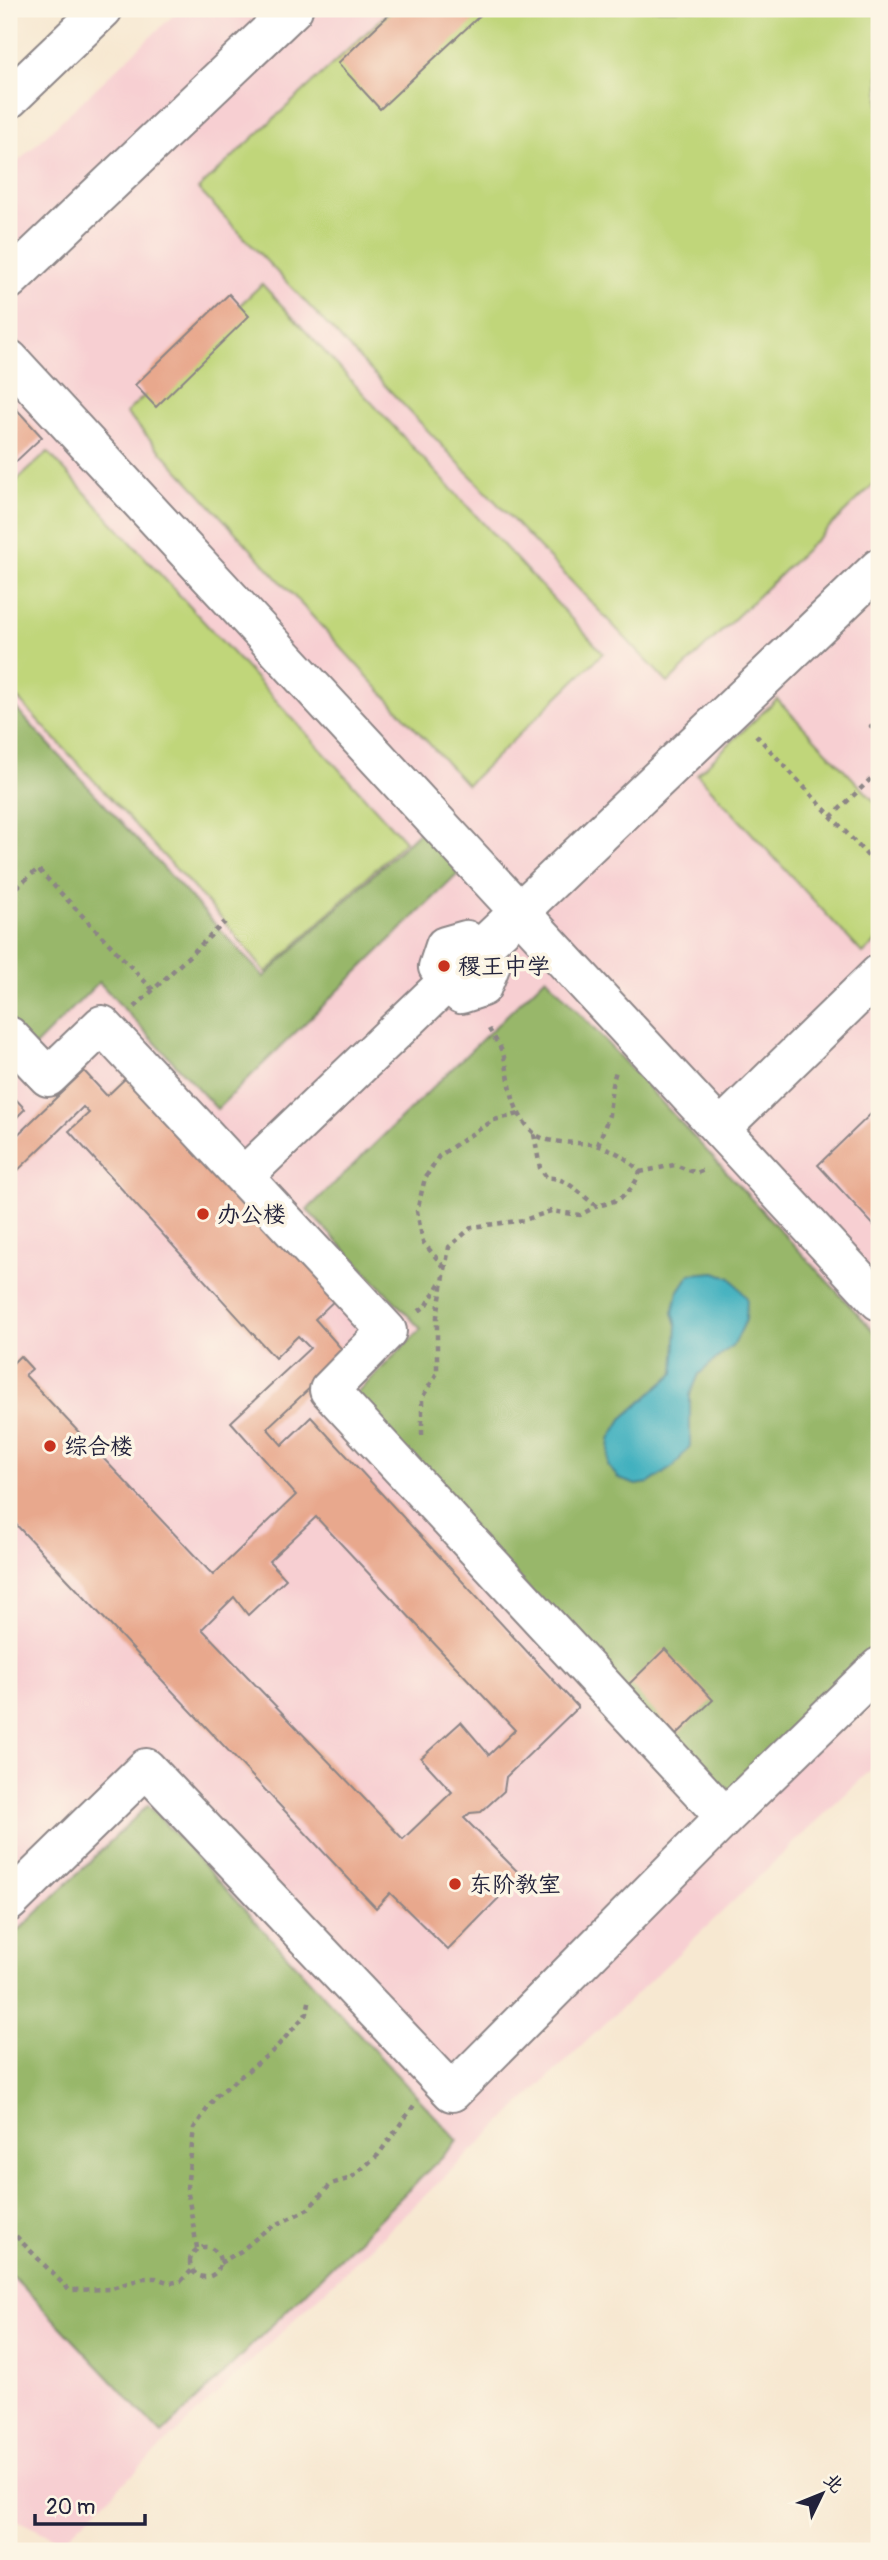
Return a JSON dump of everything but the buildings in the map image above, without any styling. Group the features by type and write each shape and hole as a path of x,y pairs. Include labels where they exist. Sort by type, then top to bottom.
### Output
{"street":[{"path":"9,99 103,9"},
{"path":"9,280 293,9"},
{"path":"9,359 879,1301"},
{"path":"244,1176 448,981 461,994 482,988 490,967 477,952 879,568"},
{"path":"728,1138 879,974"},
{"path":"9,1036 48,1077 102,1024 387,1331 329,1390 725,1817"},
{"path":"9,1902 146,1768 452,2092 725,1817 879,1667"}],"path":[{"path":"732,709 879,868"},
{"path":"879,718 871,726 879,736"},
{"path":"831,817 879,771"},
{"path":"9,894 38,869 153,990"},
{"path":"110,1033 225,922"},
{"path":"489,1029 504,1056 508,1086 519,1114 534,1134 540,1168 547,1178 555,1177 569,1184 597,1206"},
{"path":"598,1145 609,1115 615,1074 623,1052 636,1038"},
{"path":"444,1267 422,1242 417,1211 425,1178 439,1156 494,1120 519,1114"},
{"path":"534,1134 560,1142 598,1145 624,1156 640,1172"},
{"path":"640,1172 674,1165 697,1173 723,1161 728,1138"},
{"path":"422,1436 422,1398 437,1373 438,1316 449,1247 472,1227 524,1220 551,1211 580,1215 597,1206 614,1202 633,1189 640,1172"},
{"path":"197,2248 187,2188 194,2128 216,2096 274,2050 307,2012 317,1948"},
{"path":"220,2263 241,2251 266,2230 308,2209 331,2184 351,2178 377,2155 437,2076"},
{"path":"9,2228 69,2290 109,2289 144,2278 156,2278 170,2283 181,2281 192,2270"},
{"path":"202,2245 209,2247 220,2255 216,2273 207,2278 196,2275 189,2266 189,2256 197,2248 202,2245"}],"shaded area":[{"name":"稷王中学","path":"180,9 879,9 879,1762 62,2542 9,2516 9,170"}],"green space":[{"path":"392,9 879,9 879,479 668,683 198,189"},
{"path":"262,284 603,653 467,785 126,413"},
{"path":"48,452 405,841 266,973 225,922 9,689 9,488"},
{"path":"777,699 879,806 879,939 863,954 697,774"},
{"path":"9,701 264,977 421,830 459,873 217,1109 99,982 33,1048 9,1021"},
{"path":"546,977 879,1337 879,1654 726,1805 353,1397 421,1329 307,1210"},
{"path":"148,1805 458,2141 162,2434 9,2272 9,1940"}],"water":[{"path":"715,1272 731,1278 747,1298 746,1320 735,1343 699,1374 690,1395 690,1446 674,1466 649,1483 636,1485 619,1479 608,1466 610,1439 622,1419 674,1373 677,1325 673,1313 678,1292 690,1274"}],"place":[{"name":"稷王中学","path":"444,966"},
{"name":"办公楼","path":"203,1214"},
{"name":"综合楼","path":"50,1446"},
{"name":"东阶教室","path":"455,1884"}]}
